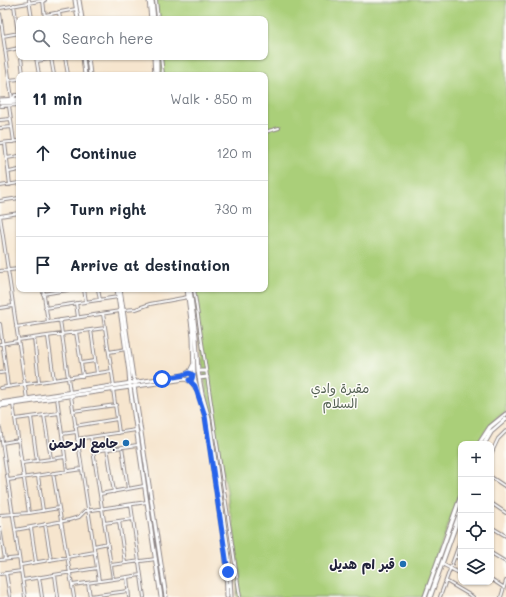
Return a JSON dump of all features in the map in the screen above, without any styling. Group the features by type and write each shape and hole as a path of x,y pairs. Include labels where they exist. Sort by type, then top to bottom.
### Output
{"main road":[{"path":"481,441 490,427 506,414"},
{"path":"486,441 491,432 506,419"},
{"path":"425,597 458,504"},
{"path":"430,597 460,513"}],"street":[{"path":"0,8 43,0 45,15 76,8 78,5 80,6"},
{"path":"75,0 77,16"},
{"path":"79,0 82,16"},
{"path":"149,0 151,16"},
{"path":"152,0 154,16"},
{"path":"156,0 158,16"},
{"path":"29,2 31,16"},
{"path":"14,5 16,16"},
{"path":"0,14 13,99"},
{"path":"3,36 16,34"},
{"path":"5,51 16,49"},
{"path":"21,60 23,72"},
{"path":"38,72 36,61 41,60"},
{"path":"51,60 53,72"},
{"path":"66,60 68,72"},
{"path":"83,60 85,72"},
{"path":"88,60 90,72"},
{"path":"155,60 156,72"},
{"path":"161,60 163,72"},
{"path":"9,80 16,79"},
{"path":"0,104 13,99 16,96"},
{"path":"0,104 16,102"},
{"path":"0,104 9,106 16,103"},
{"path":"0,143 14,142 9,106"},
{"path":"0,120 11,119"},
{"path":"0,128 12,127"},
{"path":"268,131 279,128"},
{"path":"5,143 10,185"},
{"path":"7,158 16,156"},
{"path":"9,172 16,171"},
{"path":"0,186 16,184"},
{"path":"0,201 16,198"},
{"path":"16,213 0,216 24,384 28,400"},
{"path":"0,271 16,269"},
{"path":"48,322 43,294 55,292"},
{"path":"84,292 86,302"},
{"path":"99,292 100,300"},
{"path":"117,292 135,384 166,597"},
{"path":"120,292 129,385 161,597"},
{"path":"188,292 195,338"},
{"path":"188,292 195,338 193,365 198,392"},
{"path":"194,292 240,597"},
{"path":"46,308 118,297"},
{"path":"16,327 136,309 150,304 188,297"},
{"path":"76,303 78,317"},
{"path":"0,308 13,306"},
{"path":"103,314 112,371 119,433"},
{"path":"60,320 99,581"},
{"path":"0,324 1,344 5,358 8,386"},
{"path":"1,344 105,328"},
{"path":"91,330 97,373"},
{"path":"76,332 83,376"},
{"path":"48,337 54,380"},
{"path":"34,338 40,382"},
{"path":"195,346 202,402"},
{"path":"109,352 126,349"},
{"path":"0,359 5,358"},
{"path":"81,363 95,361"},
{"path":"0,403 114,388 184,375 188,373 193,365"},
{"path":"0,388 112,371"},
{"path":"198,372 206,371"},
{"path":"0,373 6,372"},
{"path":"188,373 193,375 192,379 189,380"},
{"path":"199,378 207,377"},
{"path":"135,384 185,379 194,383 198,392 206,420 229,571 227,597"},
{"path":"28,400 57,398 71,394"},
{"path":"57,398 67,471"},
{"path":"0,406 22,401"},
{"path":"13,404 29,513"},
{"path":"73,411 116,405"},
{"path":"16,419 59,413"},
{"path":"44,415 51,459"},
{"path":"30,417 36,461"},
{"path":"75,426 117,419"},
{"path":"0,428 25,597"},
{"path":"77,439 136,430"},
{"path":"494,448 498,439 506,431"},
{"path":"62,434 76,432"},
{"path":"105,435 114,492"},
{"path":"91,437 113,579"},
{"path":"2,442 19,440"},
{"path":"94,451 138,445"},
{"path":"122,447 128,489"},
{"path":"22,463 65,457"},
{"path":"8,480 82,469"},
{"path":"53,474 71,572 74,597"},
{"path":"38,476 43,511"},
{"path":"494,479 506,488"},
{"path":"100,494 128,489 149,483"},
{"path":"145,491 150,490"},
{"path":"15,530 79,517 83,512 89,510 147,502"},
{"path":"131,505 144,597"},
{"path":"494,505 506,513"},
{"path":"0,515 29,513 59,508"},
{"path":"104,523 133,519"},
{"path":"119,521 125,563"},
{"path":"45,524 51,560"},
{"path":"31,527 36,562"},
{"path":"494,528 506,536"},
{"path":"0,530 5,560"},
{"path":"94,546 108,543"},
{"path":"440,597 458,548"},
{"path":"20,565 94,552"},
{"path":"494,555 506,562"},
{"path":"0,560 19,558"},
{"path":"111,565 156,559"},
{"path":"442,564 458,572"},
{"path":"23,580 97,568"},
{"path":"0,574 21,571"},
{"path":"6,573 10,597"},
{"path":"55,575 58,597"},
{"path":"73,585 141,575"},
{"path":"39,577 42,597"},
{"path":"126,577 129,597"},
{"path":"229,578 231,597"},
{"path":"446,581 472,597"},
{"path":"494,581 504,588"},
{"path":"501,597 506,581"},
{"path":"88,582 90,597 128,591"},
{"path":"160,592 165,592"}],"green space":[{"name":"مقبرة وادي السلام","path":"154,0 506,0 506,412 489,426 479,441 458,441 458,498 423,597 237,597 239,571 232,518 229,510 227,491 206,389 192,292 268,292 268,72 161,72 159,60 268,60 268,16 156,16"}],"place":[{"name":"جامع الرحمن","path":"126,443"},
{"name":"قبر ام هديل","path":"403,564"}],"route":[{"path":"162,379 188,373 193,375 193,378 189,380 194,383 198,392 206,420 228,572"}]}
